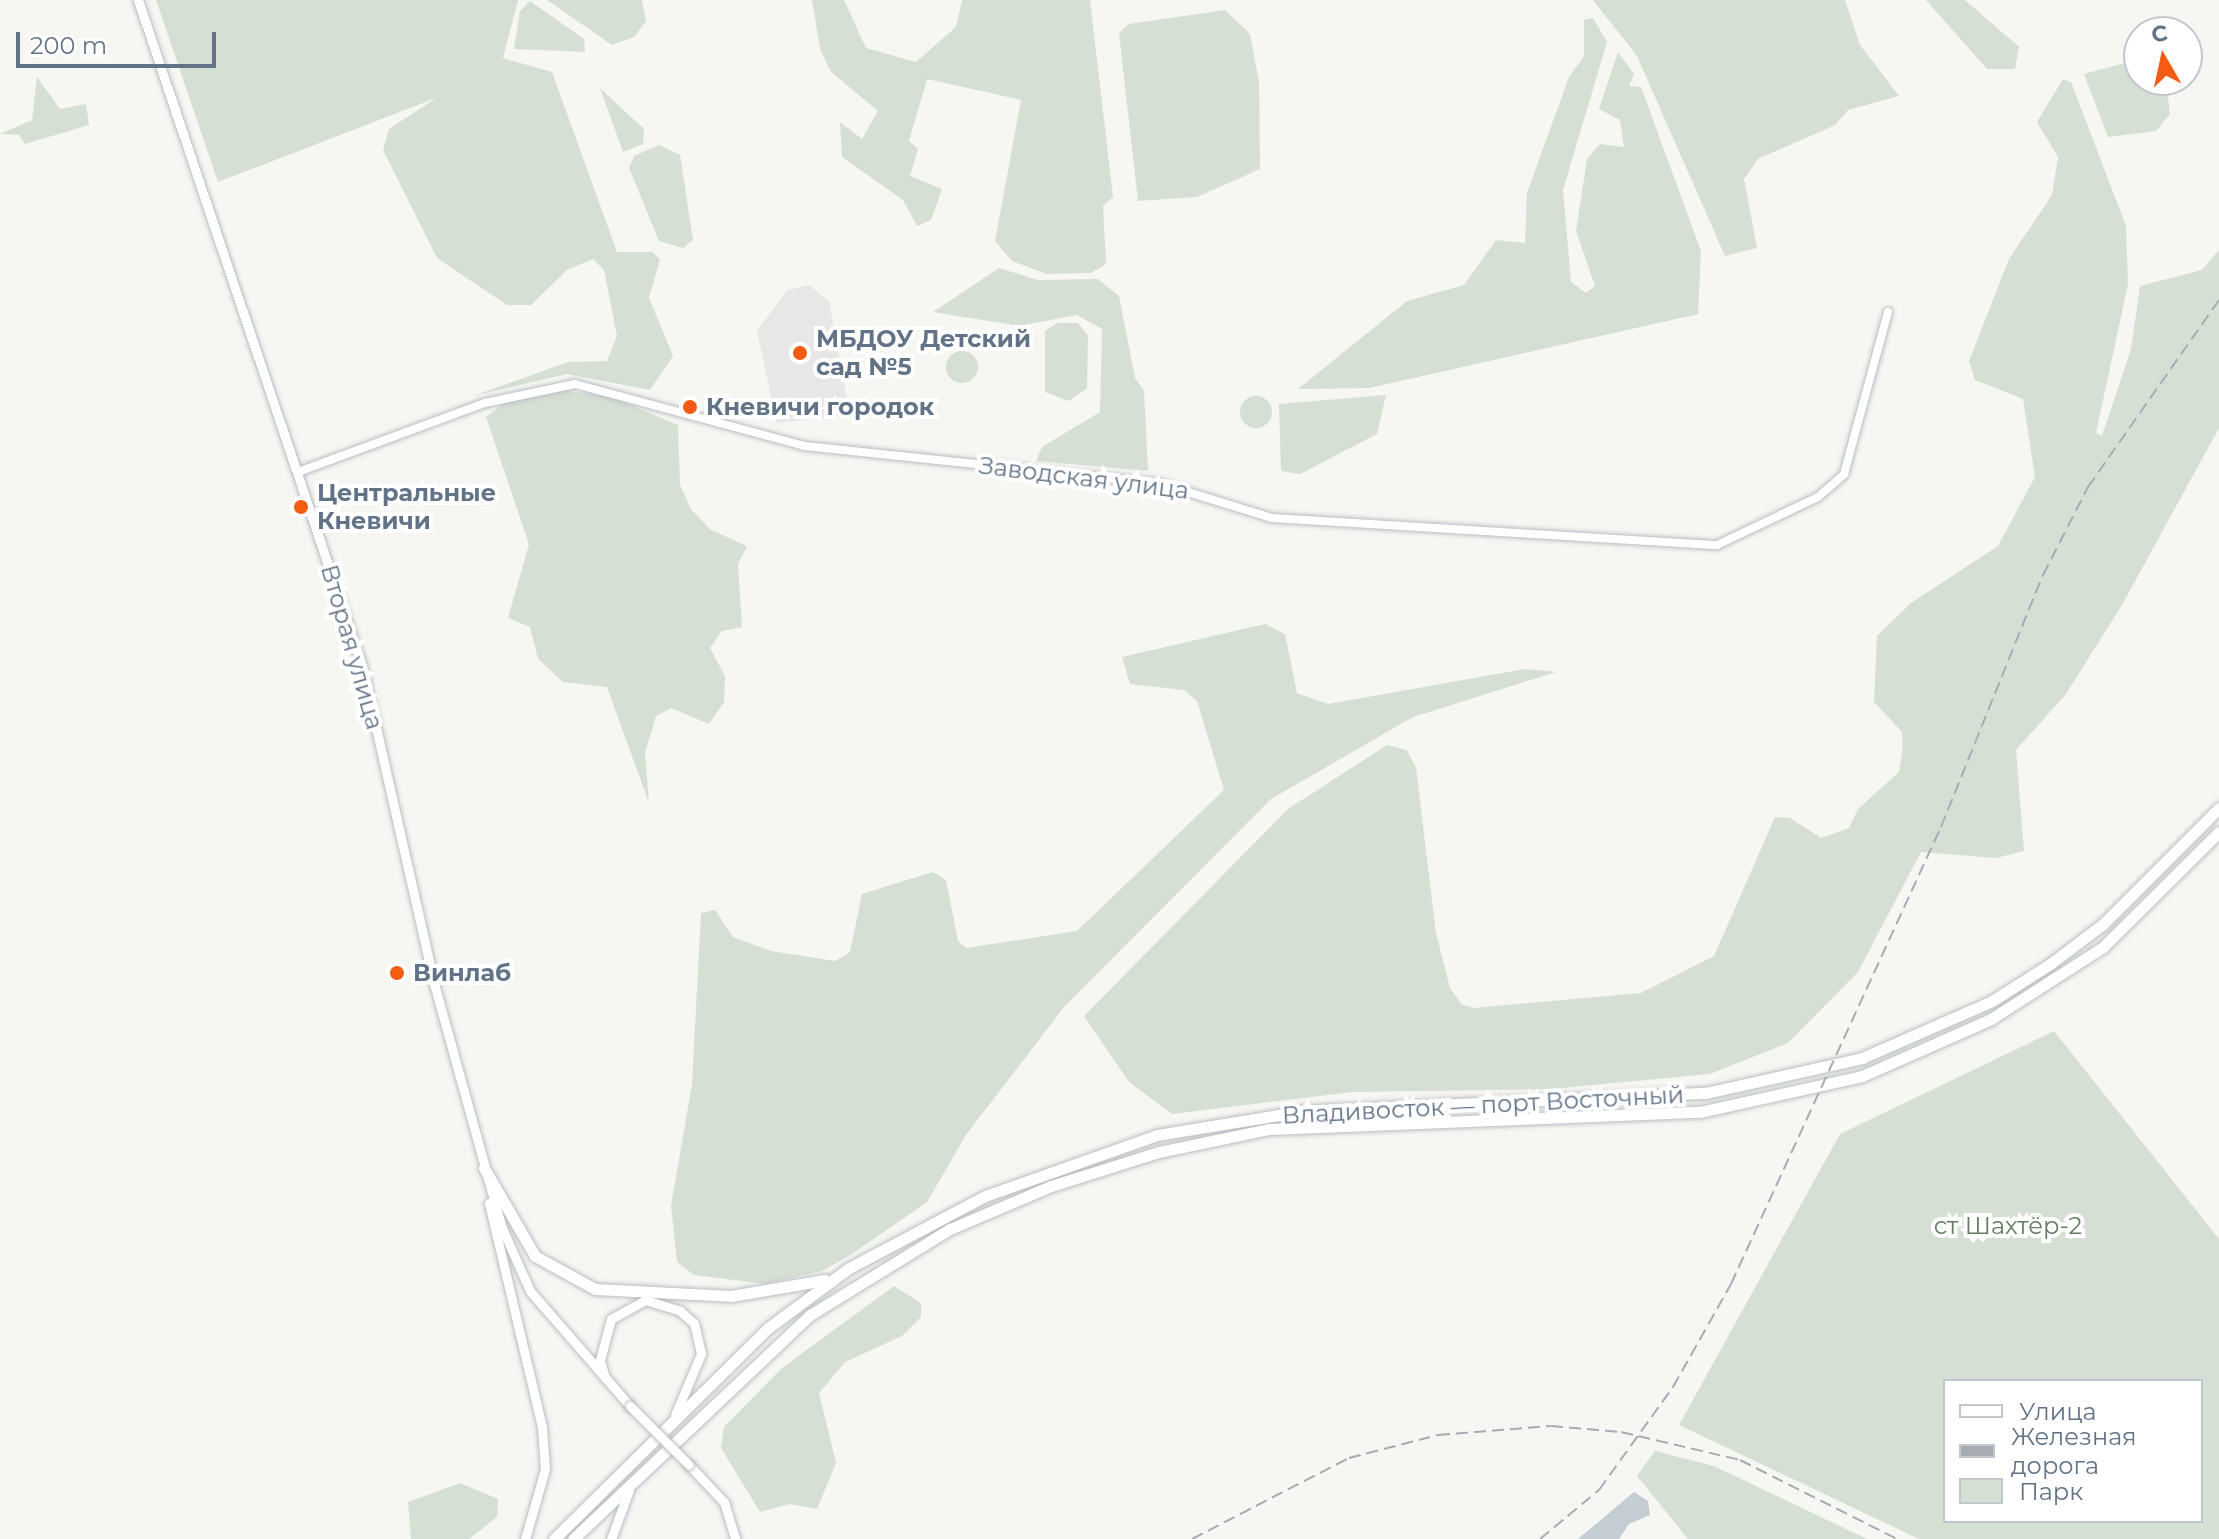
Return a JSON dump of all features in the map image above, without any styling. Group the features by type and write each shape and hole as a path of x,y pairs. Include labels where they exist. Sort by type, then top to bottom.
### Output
{"highway":[{"name":"Владивосток — порт Восточный","path":"554,1539 675,1415 833,1278 985,1196 1157,1135 1304,1111 1706,1093 1862,1058 1967,1013 2050,964 2103,924 2219,808"},
{"name":"Владивосток — порт Восточный","path":"573,1539 640,1471 847,1287 950,1229 1051,1186 1159,1152 1269,1129 1700,1112 1862,1076 1991,1019 2091,955 2219,832"},
{"path":"484,1168 535,1256 595,1289 731,1296 833,1278"}],"main road":[{"name":"Вторая улица","path":"138,0 362,666 484,1168"},
{"path":"484,1168 530,1291 606,1381 724,1502 735,1539"},
{"path":"484,1168 542,1427 545,1469 525,1539"},
{"path":"606,1381 600,1360 611,1319 645,1300 680,1311 694,1323 701,1354 675,1415"},
{"path":"611,1539 640,1471"}],"street":[{"name":"Заводская улица","path":"298,472 485,403 575,384 804,446 1159,483 1272,518 1717,545 1818,497 1844,474 1888,312"}],"shaded area":[{"name":"МБДОУ Детский сад №5","path":"809,285 829,301 847,399 840,416 777,423 757,331 787,290"},
{"path":"1634,1492 1648,1501 1650,1515 1629,1524 1619,1539 1578,1539"}],"green space":[{"path":"156,0 518,0 503,58 552,72 617,252 652,252 660,259 649,298 673,356 650,390 567,374 473,396 568,362 607,361 617,336 604,270 593,259 567,270 531,305 507,305 437,258 383,150 389,129 436,98 218,182"},
{"path":"547,0 642,0 646,21 634,37 612,45"},
{"path":"812,0 844,0 866,48 916,62 956,27 962,0 1090,0 1113,197 1103,206 1106,264 1091,273 1047,274 1012,261 995,241 1021,100 927,79 909,141 918,149 910,176 942,189 931,220 917,226 903,200 842,157 840,122 862,139 878,111 831,72 820,49"},
{"path":"1593,0 1845,0 1860,45 1899,96 1848,110 1835,125 1758,159 1744,179 1757,248 1725,256 1637,56"},
{"path":"1926,0 1965,0 2019,47 2015,69 1987,69"},
{"path":"530,1 584,39 585,52 514,49 520,11"},
{"path":"1225,10 1250,34 1259,82 1260,169 1197,197 1138,201 1119,33 1129,24"},
{"path":"1593,18 1607,42 1563,190 1571,282 1586,293 1595,286 1576,231 1587,159 1600,144 1624,147 1620,120 1599,109 1618,52 1634,74 1629,86 1641,87 1701,251 1698,314 1369,388 1298,389 1407,301 1464,285 1496,240 1525,243 1527,193 1569,77 1584,56 1584,20"},
{"path":"2123,63 2123,96 2168,96 2170,114 2156,131 2108,137 2084,74"},
{"path":"37,77 60,109 86,104 89,125 25,144 19,135 0,134 32,120"},
{"path":"2063,79 2071,82 2126,226 2128,284 2096,433 2102,436 2131,349 2140,286 2202,270 2219,250 2219,428 2122,605 2066,694 2016,750 2024,851 1996,858 1921,852 1858,972 1788,1043 1710,1074 1551,1089 1353,1092 1172,1114 1129,1082 1084,1016 1288,809 1387,745 1407,750 1416,768 1436,933 1450,988 1462,1005 1474,1008 1641,993 1714,956 1775,817 1790,818 1821,838 1849,828 1858,809 1899,772 1903,746 1902,732 1874,702 1877,636 1911,603 1998,546 2035,477 2023,399 1975,380 1969,361 2009,259 2052,195 2058,157 2037,122"},
{"path":"600,88 644,129 643,144 623,152"},
{"path":"659,145 680,155 693,240 683,248 659,241 629,168 634,156"},
{"path":"999,268 1038,280 1098,279 1119,296 1135,378 1144,391 1148,471 1036,461 1042,447 1100,412 1102,329 1077,315 1019,326 933,312"},
{"path":"1057,323 1078,323 1088,336 1087,388 1069,401 1045,392 1045,331"},
{"path":"962,351 973,356 978,367 973,378 962,383 951,378 946,367 951,356"},
{"path":"560,390 612,397 678,425 680,485 691,509 711,530 747,546 738,564 742,627 722,631 710,648 725,676 724,702 709,724 671,708 656,716 645,753 649,803 607,687 563,682 538,659 530,627 508,618 529,544 486,417 505,403"},
{"path":"1386,395 1377,434 1300,474 1281,471 1279,404"},
{"path":"1256,396 1267,401 1272,412 1267,423 1256,428 1245,423 1240,412 1245,401"},
{"path":"1265,624 1285,634 1297,693 1328,704 1525,669 1556,672 1413,717 1271,799 1064,1007 966,1135 927,1202 852,1254 822,1271 765,1284 694,1275 677,1262 671,1206 692,1084 701,913 715,910 733,937 771,951 835,961 850,952 862,894 933,872 946,880 958,941 967,948 1077,931 1224,790 1197,701 1184,690 1130,684 1122,657"},
{"name":"ст Шахтёр-2","path":"2054,1031 2219,1239 2219,1539 1919,1539 1679,1425 1840,1134"},
{"path":"894,1286 921,1303 921,1317 902,1336 845,1362 819,1393 836,1463 817,1509 789,1504 760,1512 721,1448 724,1427 782,1368"},
{"path":"1655,1451 1714,1466 1867,1539 1688,1539 1637,1476"},
{"path":"460,1483 498,1499 497,1517 469,1539 411,1539 408,1502"}],"railway":[{"path":"1540,1539 1599,1490 1673,1387 1731,1284 1941,827 2043,575 2088,487 2219,300"},
{"path":"1192,1539 1349,1458 1438,1435 1551,1426 1621,1432 1740,1460 1897,1539"}],"place":[{"name":"МБДОУ Детский сад №5","path":"800,353"},
{"name":"Кневичи городок","path":"690,407"},
{"name":"Центральные Кневичи","path":"301,507"},
{"name":"Винлаб","path":"397,973"}]}
